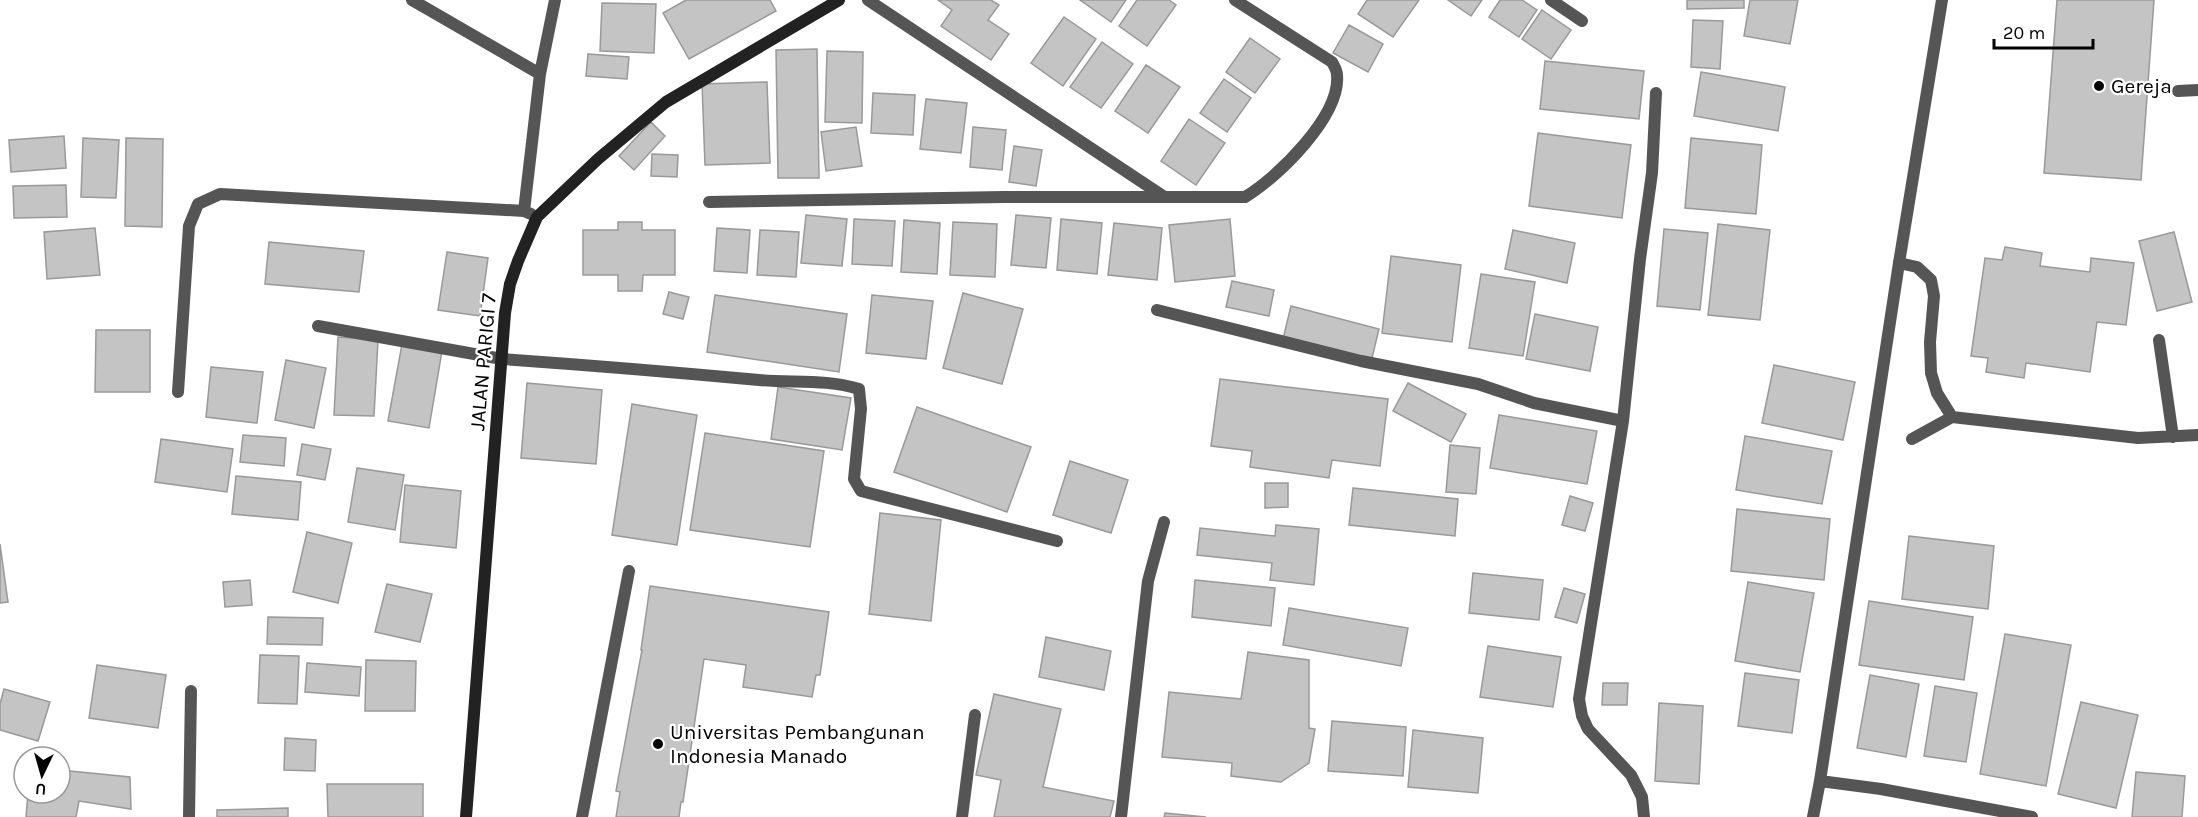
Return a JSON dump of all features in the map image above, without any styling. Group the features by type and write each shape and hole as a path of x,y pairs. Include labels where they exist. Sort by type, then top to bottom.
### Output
{"street":[{"path":"412,0 540,74"},
{"path":"524,211 540,74 555,0"},
{"name":"JALAN PARIGI 7","path":"466,817 502,359 510,284 537,217 598,159 666,102 839,0"},
{"path":"868,0 1164,196"},
{"path":"708,202 1245,197 1263,186 1312,136 1329,109 1336,87 1337,73 1332,62 1235,0"},
{"path":"1551,0 1582,21"},
{"path":"1813,817 1942,0"},
{"path":"2178,91 2198,90"},
{"path":"1644,817 1642,797 1632,775 1588,729 1582,716 1579,699 1623,421 1640,259 1652,173 1656,93"},
{"path":"178,392 189,226 198,204 220,194 524,211 537,217"},
{"path":"1899,263 1917,267 1931,280 1934,296 1930,342 1931,373 1937,393 1952,417"},
{"path":"1157,310 1361,361 1478,384 1534,403 1623,421"},
{"path":"318,326 502,359 761,380 841,383 859,389 861,409 854,479 861,491 1057,541"},
{"path":"2159,340 2173,437"},
{"path":"1912,439 1952,417 2138,438 2198,435"},
{"path":"1121,817 1148,581 1164,522"},
{"path":"582,817 629,571"},
{"path":"189,817 190,691"},
{"path":"962,817 975,715"},
{"path":"1820,781 1881,789 2032,817"}],"building":[{"path":"686,0 770,0 776,11 689,59 663,13"},
{"path":"938,0 991,0 999,5 988,20 1009,34 991,60 941,26 952,10"},
{"path":"1080,0 1126,0 1111,22"},
{"path":"1137,0 1169,0 1176,5 1147,46 1119,26"},
{"path":"1367,0 1419,0 1393,37 1358,14"},
{"path":"1448,0 1482,0 1471,16"},
{"path":"1500,0 1522,0 1537,10 1519,37 1489,17"},
{"path":"1687,0 1744,0 1744,8 1687,9"},
{"path":"1750,0 1798,0 1790,44 1744,36"},
{"name":"Gereja","path":"2057,0 2154,0 2141,180 2044,173"},
{"path":"602,3 656,4 654,53 600,51"},
{"path":"1542,10 1571,30 1551,59 1522,39"},
{"path":"1064,17 1096,39 1063,86 1031,63"},
{"path":"1693,20 1723,21 1720,69 1691,67"},
{"path":"1349,25 1383,44 1368,72 1333,53"},
{"path":"1250,38 1280,59 1255,93 1226,72"},
{"path":"1102,42 1133,64 1101,108 1070,87"},
{"path":"817,49 819,178 778,178 776,50"},
{"path":"827,51 863,52 862,123 825,122"},
{"path":"588,54 629,57 627,79 586,76"},
{"path":"1545,61 1644,71 1639,119 1540,109"},
{"path":"1146,65 1180,87 1148,133 1115,111"},
{"path":"1701,72 1785,87 1778,131 1694,116"},
{"path":"1224,79 1251,98 1227,132 1200,113"},
{"path":"767,82 770,163 705,165 702,84"},
{"path":"873,93 915,95 913,135 871,133"},
{"path":"926,99 967,103 961,153 920,149"},
{"path":"1189,119 1225,143 1196,185 1161,161"},
{"path":"651,122 665,136 634,170 619,156"},
{"path":"856,127 862,166 826,171 821,132"},
{"path":"973,127 1006,130 1002,170 970,167"},
{"path":"1538,133 1631,145 1622,218 1529,206"},
{"path":"64,136 66,168 11,172 9,140"},
{"path":"83,138 119,140 116,198 81,197"},
{"path":"126,138 163,139 162,227 125,226"},
{"path":"1691,138 1762,145 1756,214 1685,208"},
{"path":"1014,146 1042,150 1036,186 1009,182"},
{"path":"652,154 678,155 677,177 651,176"},
{"path":"66,185 67,217 14,218 13,186"},
{"path":"806,215 847,219 842,266 801,263"},
{"path":"1016,215 1051,218 1046,268 1011,265"},
{"path":"854,219 895,221 892,266 852,264"},
{"path":"1061,219 1102,223 1097,274 1057,270"},
{"path":"1230,219 1235,276 1175,282 1169,225"},
{"path":"904,220 940,223 937,274 901,272"},
{"path":"618,222 642,222 642,230 675,230 675,275 643,275 642,291 618,291 618,275 583,275 583,230 618,230"},
{"path":"953,222 997,224 995,277 950,275"},
{"path":"1114,223 1162,228 1157,280 1108,275"},
{"path":"1718,224 1770,230 1760,320 1708,315"},
{"path":"95,228 100,275 47,279 44,232"},
{"path":"717,228 750,230 747,273 714,271"},
{"path":"1664,229 1708,233 1700,310 1657,306"},
{"path":"760,230 799,232 796,277 757,275"},
{"path":"1513,230 1575,243 1567,283 1505,269"},
{"path":"2174,232 2192,302 2157,311 2139,241"},
{"path":"269,242 364,251 359,292 265,284"},
{"path":"2005,247 2042,253 2040,266 2090,272 2091,258 2134,263 2126,325 2097,322 2090,372 2026,363 2024,378 1986,372 1988,358 1971,356 1985,258 2002,260"},
{"path":"447,252 488,258 480,316 438,310"},
{"path":"1391,256 1461,265 1452,342 1382,333"},
{"path":"1481,274 1535,282 1523,356 1469,348"},
{"path":"1232,281 1274,290 1269,316 1226,307"},
{"path":"669,292 689,297 683,319 663,314"},
{"path":"963,293 1023,309 1002,384 943,368"},
{"path":"715,295 847,314 839,372 707,352"},
{"path":"872,295 933,301 926,359 866,353"},
{"path":"1291,306 1379,329 1371,362 1283,339"},
{"path":"1535,314 1598,327 1590,371 1526,359"},
{"path":"96,330 150,330 150,392 95,392"},
{"path":"338,337 378,340 374,416 334,415"},
{"path":"402,344 442,351 429,428 388,421"},
{"path":"286,360 326,368 314,428 275,420"},
{"path":"1774,365 1855,382 1843,440 1762,423"},
{"path":"211,367 263,372 257,423 206,417"},
{"path":"1220,379 1388,399 1380,466 1332,460 1329,478 1250,467 1252,451 1211,446"},
{"path":"527,383 602,390 596,464 521,458"},
{"path":"1408,383 1466,414 1451,442 1393,411"},
{"path":"778,387 851,398 842,450 771,439"},
{"path":"632,404 697,415 677,545 612,535"},
{"path":"917,407 1031,447 1007,512 894,472"},
{"path":"1499,415 1597,431 1587,484 1490,468"},
{"path":"705,433 824,451 810,547 690,530"},
{"path":"243,435 286,438 284,466 240,462"},
{"path":"1745,436 1832,451 1822,504 1736,490"},
{"path":"161,439 233,449 227,492 155,482"},
{"path":"302,444 331,449 325,480 297,475"},
{"path":"1450,445 1480,448 1476,494 1446,492"},
{"path":"1070,461 1128,480 1111,533 1053,515"},
{"path":"357,468 404,475 395,530 348,522"},
{"path":"236,476 301,482 298,520 232,514"},
{"path":"1265,483 1288,483 1288,507 1265,508"},
{"path":"405,485 461,491 456,548 400,542"},
{"path":"1353,488 1458,499 1455,536 1349,525"},
{"path":"1570,496 1593,503 1585,531 1562,525"},
{"path":"1737,509 1830,519 1824,580 1731,571"},
{"path":"880,513 941,520 931,621 869,614"},
{"path":"1276,525 1319,529 1314,585 1270,580 1272,563 1197,555 1200,528 1275,536"},
{"path":"307,532 352,543 338,603 293,592"},
{"path":"1909,536 1994,546 1988,609 1902,599"},
{"path":"0,544 8,602 0,603"},
{"path":"1473,573 1543,580 1539,620 1469,613"},
{"path":"250,580 252,605 225,607 223,582"},
{"path":"1195,580 1275,588 1271,626 1192,617"},
{"path":"1748,582 1814,593 1800,672 1735,661"},
{"path":"387,584 432,594 420,642 375,632"},
{"name":"Universitas Pembangunan Indonesia Manado","path":"650,586 829,612 820,675 816,675 812,697 743,687 746,665 704,659 679,817 616,817 620,792 616,791 642,650"},
{"path":"1564,588 1585,594 1577,623 1555,617"},
{"path":"1869,601 1973,617 1964,680 1859,665"},
{"path":"1289,608 1408,628 1401,666 1283,645"},
{"path":"268,617 323,618 322,645 267,644"},
{"path":"2005,634 2071,645 2046,786 1980,774"},
{"path":"1046,637 1111,651 1104,690 1039,677"},
{"path":"1488,646 1561,657 1553,707 1480,697"},
{"path":"1248,652 1309,660 1309,728 1315,729 1309,763 1281,782 1231,776 1232,763 1162,757 1169,692 1241,699"},
{"path":"260,655 299,656 297,704 258,703"},
{"path":"366,660 416,661 415,711 365,711"},
{"path":"307,663 361,667 359,696 305,692"},
{"path":"97,665 166,675 158,728 89,718"},
{"path":"1745,673 1799,680 1792,733 1738,726"},
{"path":"1870,675 1919,684 1906,757 1857,748"},
{"path":"1603,683 1628,683 1627,705 1602,705"},
{"path":"1935,686 1977,693 1966,762 1924,756"},
{"path":"4,689 50,702 38,741 0,730 0,704"},
{"path":"994,694 1061,709 1043,787 1114,801 1110,817 994,817 1001,780 976,775"},
{"path":"2081,702 2138,715 2116,808 2058,794"},
{"path":"1659,703 1703,706 1699,784 1655,781"},
{"path":"1332,721 1406,727 1403,776 1328,771"},
{"path":"1413,730 1483,738 1478,793 1408,787"},
{"path":"285,738 316,740 315,771 284,770"},
{"path":"72,771 130,777 131,809 79,801 76,817 26,817 27,805 72,805"},
{"path":"2136,772 2185,776 2182,817 2132,817"},
{"path":"327,784 423,784 423,817 328,817"},
{"path":"288,808 288,817 217,817 217,810"},
{"path":"1165,813 1206,817 1164,817"}],"place":[{"name":"Gereja","path":"2099,86"},
{"name":"Universitas Pembangunan Indonesia Manado","path":"658,744"}]}
